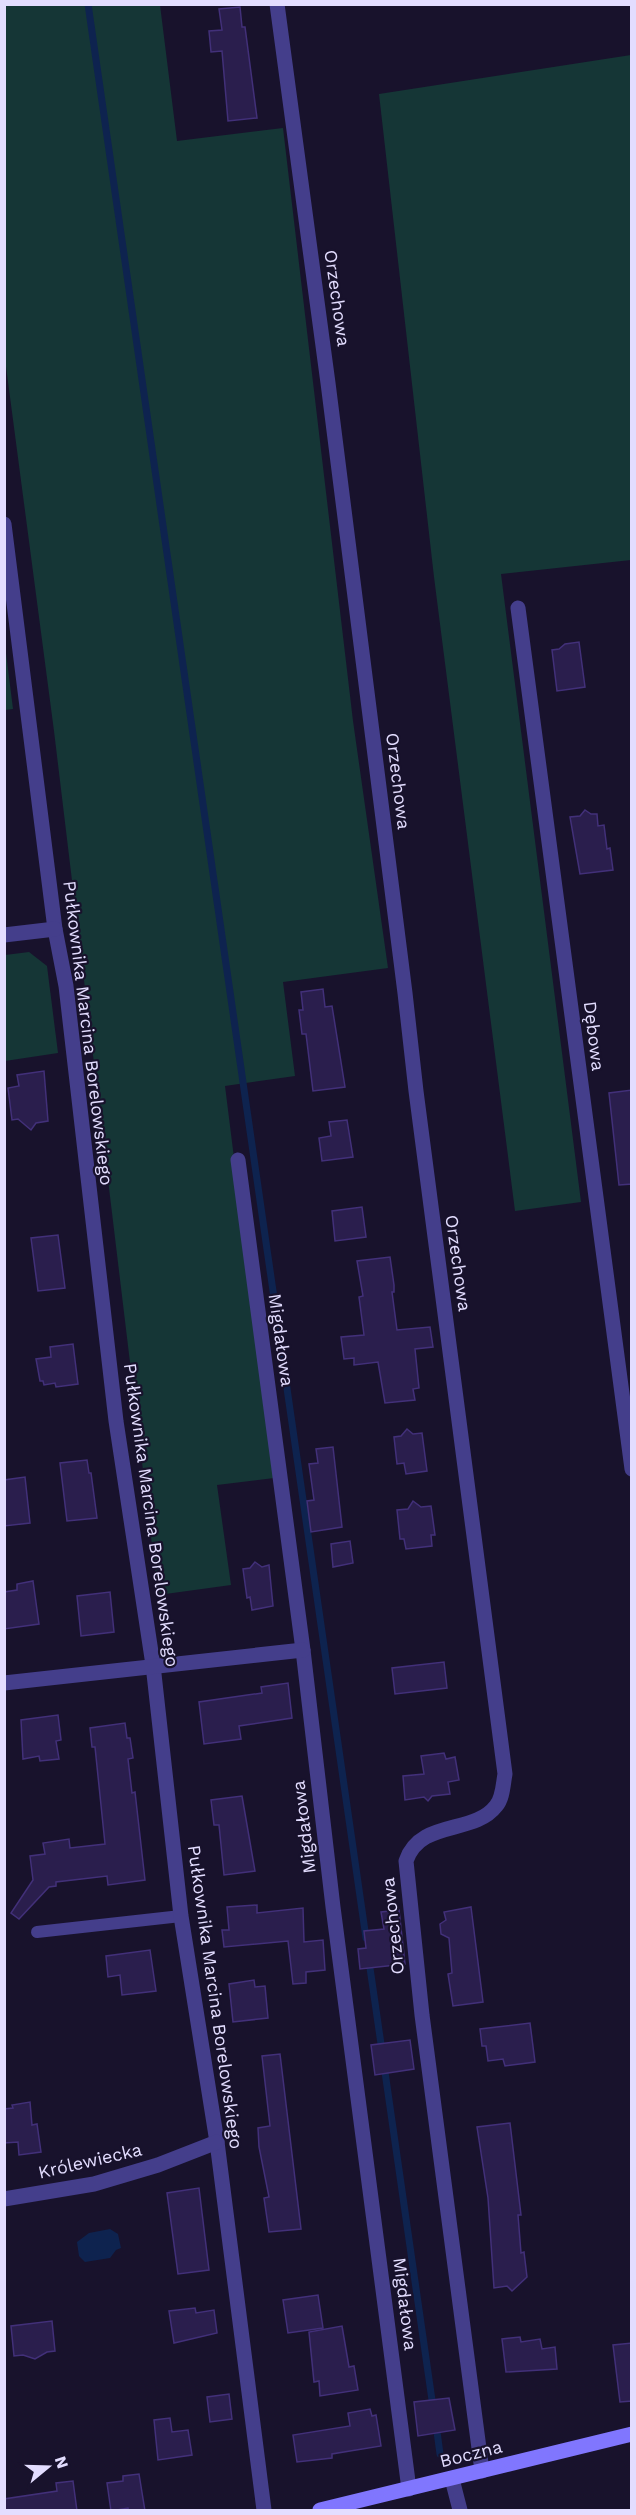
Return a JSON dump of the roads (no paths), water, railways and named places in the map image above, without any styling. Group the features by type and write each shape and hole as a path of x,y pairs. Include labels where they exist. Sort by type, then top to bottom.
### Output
{"street":[{"name":"Orzechowa","path":"277,4 328,383 416,1091 505,1774 502,1792 496,1806 483,1816 425,1837 416,1844 406,1861 422,2015 482,2471"},
{"name":"Pułkownika Marcina Borelowskiego","path":"4,524 55,929 66,986 116,1421 153,1665 181,1916 217,2142 264,2511"},
{"name":"Dębowa","path":"518,608 632,1469"},
{"path":"4,935 55,929"},
{"name":"Migdałowa","path":"238,1160 303,1650 333,1907 409,2489"},
{"path":"4,1683 303,1650"},
{"name":"Królewiecka","path":"4,2199 94,2184 158,2165 217,2142"},
{"name":"Boczna","path":"320,2511 632,2433"},
{"path":"452,2479 460,2511"}],"lane":[{"path":"37,1932 181,1916"}],"water":[{"path":"110,2229 118,2234 121,2248 116,2250 110,2258 85,2262 79,2256 77,2242 89,2233"}],"waterway":[{"path":"88,4 366,1938"},
{"path":"369,1961 382,2051"},
{"path":"384,2065 433,2407"},
{"path":"436,2424 440,2454"}]}
